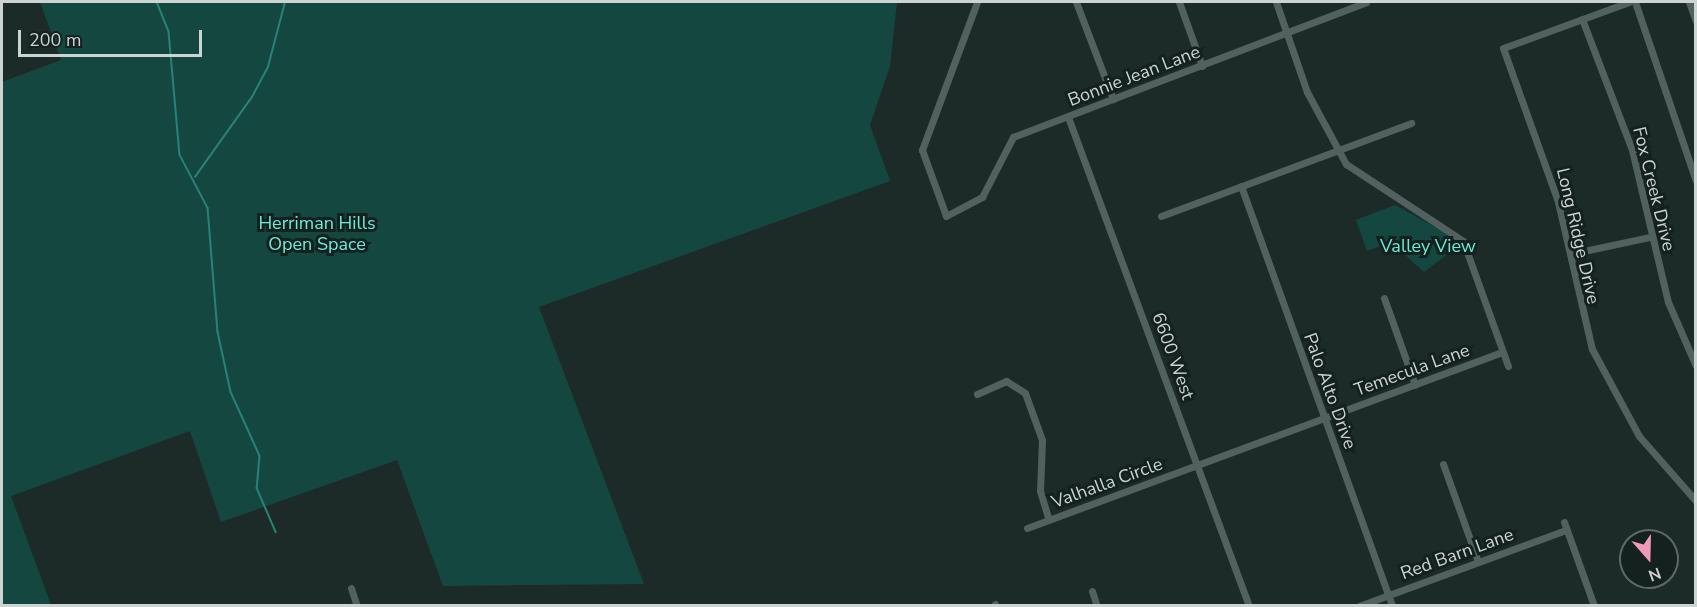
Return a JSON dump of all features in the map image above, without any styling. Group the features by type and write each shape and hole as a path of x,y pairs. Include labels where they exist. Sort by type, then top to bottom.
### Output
{"street":[{"name":"Bonnie Jean Lane","path":"977,2 922,150 946,216 982,197 1013,137 1288,35 1366,2"},
{"path":"1076,2 1113,99"},
{"path":"1179,2 1202,66"},
{"path":"1275,2 1335,150 1364,180 1448,226 1463,241 1508,366"},
{"name":"Long Ridge Drive","path":"1629,2 1503,48 1555,192 1570,254 1580,312 1610,387 1639,436 1695,501"},
{"path":"1635,2 1695,181"},
{"path":"1689,2 1695,21"},
{"name":"Fox Creek Drive","path":"1582,19 1632,150 1650,237 1681,343 1695,366"},
{"name":"6600 West","path":"1068,117 1249,606"},
{"path":"1161,216 1411,123"},
{"name":"Palo Alto Drive","path":"1240,186 1392,606"},
{"path":"1570,254 1650,237"},
{"path":"1384,298 1415,385"},
{"name":"Temecula Lane","path":"1198,466 1502,352"},
{"path":"977,394 1006,381 1025,393 1042,440 1040,491 1049,520"},
{"path":"1443,464 1478,562"},
{"name":"Valhalla Circle","path":"1027,528 1198,466"},
{"path":"1564,522 1594,606"},
{"name":"Red Barn Lane","path":"1359,606 1566,530"},
{"path":"351,588 357,606"},
{"path":"1092,591 1097,606"}],"green space":[{"name":"Herriman Hills Open Space","path":"40,2 897,2 890,66 870,125 890,181 539,307 644,584 443,586 397,460 221,522 190,431 11,496 51,605 2,605 2,82 61,60"},
{"name":"Valley View","path":"1395,205 1444,232 1457,247 1424,272 1391,242 1367,251 1356,220"}],"waterway":[{"path":"157,2 169,32 180,155 208,208 218,332 231,392 260,456 257,488 276,532"},
{"path":"195,177 252,97 268,67 285,2"}]}
